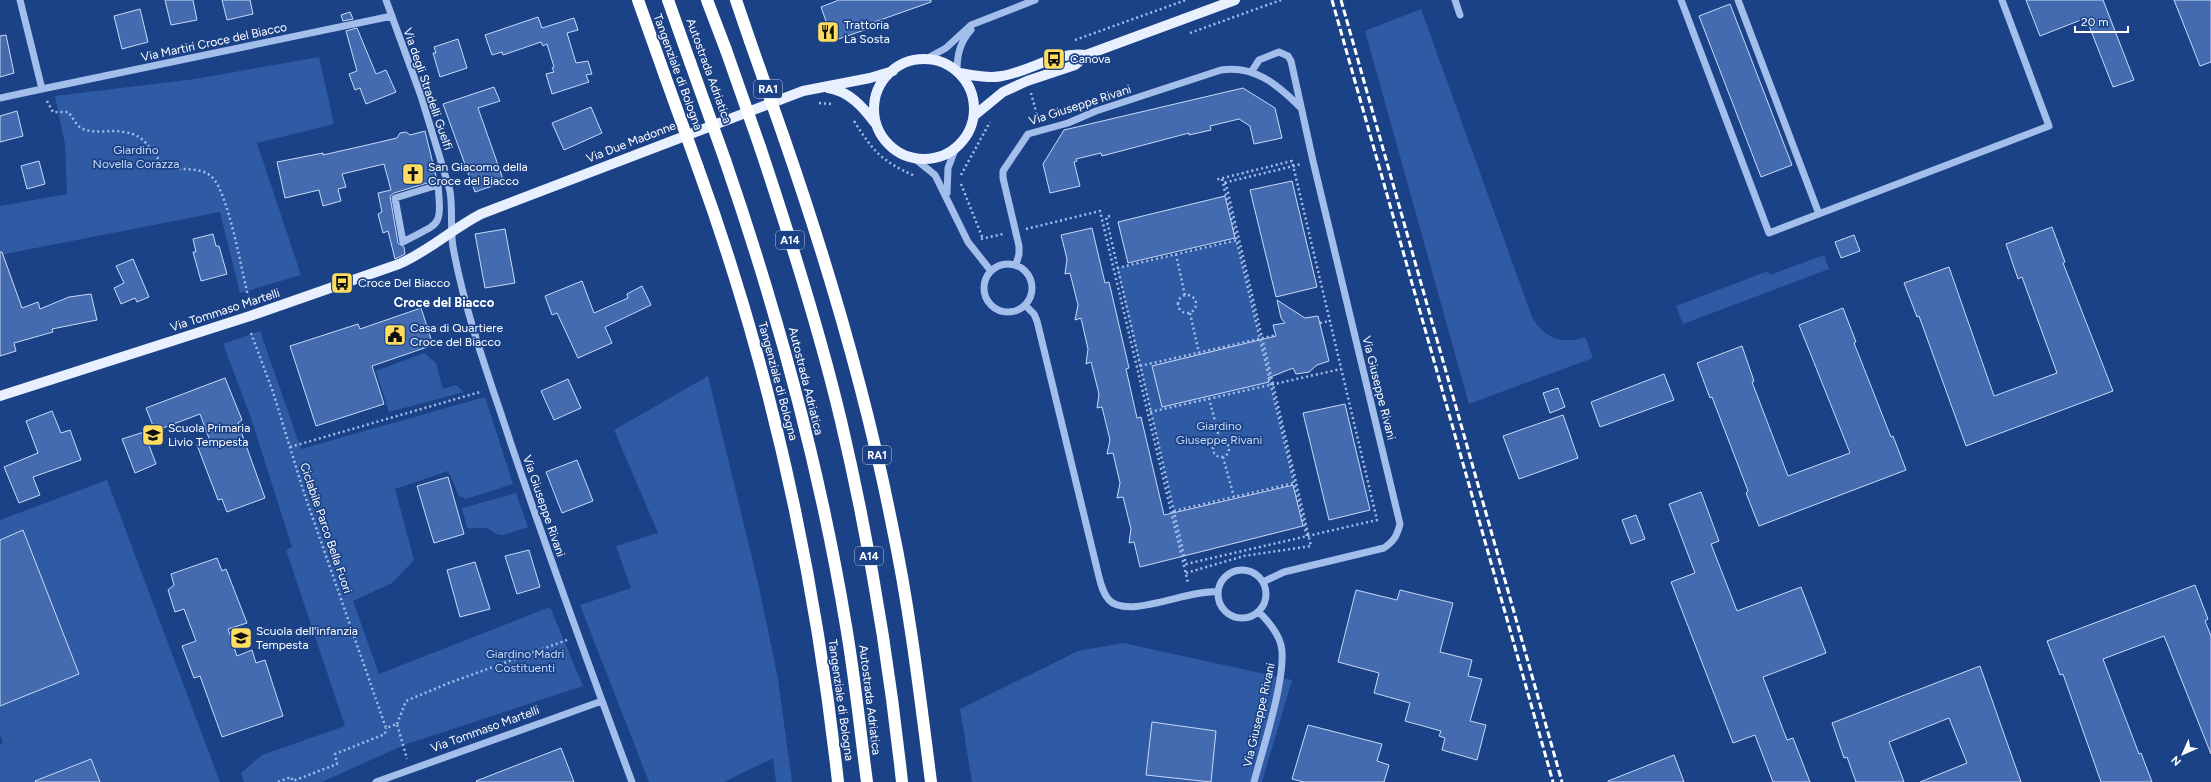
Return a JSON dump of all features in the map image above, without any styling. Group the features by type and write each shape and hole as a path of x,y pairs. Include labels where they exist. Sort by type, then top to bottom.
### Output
{"highway":[{"name":"Tangenziale di Bologna","path":"638,0 698,168 733,272 752,337 785,465 818,629 838,782"},
{"name":"Autostrada Adriatica","path":"668,0 745,217 780,337 830,540 846,626 866,782"},
{"name":"Autostrada Adriatica","path":"707,0 760,148 818,333 841,420 882,621 902,782"},
{"name":"RA1","path":"736,0 825,258 856,370 881,469 909,618 930,782"}],"main road":[{"path":"975,115 972,92 958,72 946,64 926,59 912,60 893,71 879,88 874,106 876,125 886,141 903,155 914,158 932,158 944,155 956,147 966,137 975,115 1003,92 1027,81 1075,65 1086,55 1235,0"},
{"path":"958,72 988,77 1003,76 1072,53 1086,55"},
{"name":"Via Due Madonne","path":"451,232 481,214 803,91 870,78 893,71"},
{"name":"Via Due Madonne","path":"824,88 834,89 852,98 876,125"},
{"name":"Via Tommaso Martelli","path":"0,396 250,316 400,264 414,258 451,232"}],"street":[{"path":"20,0 42,89"},
{"name":"Via degli Stradelli Guelfi","path":"386,0 421,96 450,191 452,205 451,232"},
{"path":"926,59 946,48 965,30 980,22 1035,0"},
{"path":"1455,0 1460,15"},
{"path":"1681,0 1768,233 2049,126 2002,0"},
{"path":"1738,0 1819,214"},
{"name":"Via Martiri Croce del Biacco","path":"0,98 392,16"},
{"path":"958,72 958,53 962,43 973,27 980,22"},
{"name":"Via Giuseppe Rivani","path":"1252,71 1259,60 1278,52 1288,56 1292,60 1300,107 1312,161 1400,524 1398,535 1384,548 1284,572 1264,582"},
{"name":"Via Giuseppe Rivani","path":"1016,265 1020,251 1003,178 1003,171 1025,136 1031,132 1068,123 1096,111 1221,70 1232,69 1252,71 1288,94 1300,107"},
{"path":"948,197 948,168 956,147"},
{"path":"914,158 935,175 948,197 968,242 991,271"},
{"path":"438,185 440,215 437,223 403,242 395,198 438,185"},
{"name":"Via Giuseppe Rivani","path":"451,232 475,332 539,528 632,782"},
{"path":"1004,264 1016,265 1025,271 1032,284 1032,292 1025,305 1011,312 1002,312 988,302 984,287 991,271 1004,264"},
{"path":"1025,305 1034,314 1037,321 1099,577 1106,596 1115,604 1130,608 1201,592 1217,592"},
{"path":"1238,570 1253,572 1264,582 1267,596 1265,605 1259,612 1249,618 1241,619 1232,617 1221,606 1217,592 1225,577 1238,570"},
{"name":"Via Giuseppe Rivani","path":"1254,782 1283,669 1281,644 1275,632 1259,612"},
{"name":"Via Tommaso Martelli","path":"376,782 602,701"}],"path":[{"path":"1070,42 1186,0"},
{"path":"42,89 53,112 68,112 81,128 90,131 123,131 140,136 163,163 172,167 200,169 212,177 220,189 248,296"},
{"path":"1024,94 1031,91 1041,130"},
{"path":"819,103 836,106"},
{"path":"983,239 962,190 960,177 984,135 992,117"},
{"path":"852,119 870,147 880,158 920,180"},
{"path":"1110,216 1106,217 1117,268 1186,564 1377,520 1292,161 1215,180"},
{"path":"1223,183 1312,161"},
{"path":"968,242 1100,211 1186,573 1244,556 1306,547 1310,546 1308,537 1222,179"},
{"path":"1223,183 1226,184 1261,338"},
{"path":"1117,268 1237,240"},
{"path":"1176,254 1185,296"},
{"path":"1185,296 1191,296 1195,301 1196,306 1190,313 1184,313 1178,307 1180,299 1185,296"},
{"path":"1190,313 1199,353"},
{"path":"1320,324 1330,321"},
{"name":"Ciclabile Parco Bella Fuori","path":"251,333 273,392 290,447 386,728"},
{"path":"1140,366 1276,335"},
{"path":"1150,412 1272,383 1341,369"},
{"path":"1272,383 1294,483 1308,537"},
{"path":"290,447 480,392"},
{"path":"1209,398 1220,441"},
{"path":"1220,441 1227,444 1229,449 1228,454 1223,457 1218,457 1213,450 1214,445 1220,441"},
{"path":"1223,457 1234,497"},
{"path":"1174,511 1294,483"},
{"path":"409,769 404,745 397,724 406,701 457,680 578,636"},
{"path":"278,782 291,777 293,781 337,764 335,754 385,734 386,728 397,724"}],"green space":[{"path":"1421,9 1532,317 1542,330 1554,338 1568,340 1585,337 1593,358 1469,404 1365,31"},
{"name":"Giardino Novella Corazza","path":"319,57 334,124 257,143 301,275 240,293 220,212 0,255 0,206 67,194 65,144 55,96 195,79"},
{"name":"Giardino Giuseppe Rivani","path":"1237,240 1294,483 1174,511 1117,268"},
{"path":"1824,255 1829,269 1683,324 1676,306 1768,271 1770,275"},
{"name":"Giardino Madri Costituenti","path":"260,331 301,449 485,397 513,484 466,499 459,496 448,471 395,489 414,560 392,583 353,601 379,674 550,607 583,686 404,745 322,782 244,782 241,773 262,755 345,726 286,550 292,547 251,418 223,344"},
{"path":"424,353 436,363 443,389 456,385 464,392 389,412 376,371"},
{"path":"708,376 759,587 778,679 792,782 776,782 773,758 724,782 649,782 580,605 631,588 616,546 658,533 614,430"},
{"path":"107,480 220,782 0,782 0,744 3,743 0,736 0,520"},
{"path":"516,493 528,527 504,535 496,534 487,528 467,528 462,508"},
{"path":"1123,643 1292,680 1262,782 972,782 960,709 1078,651"}],"building":[{"path":"165,0 193,0 197,20 171,25"},
{"path":"222,0 250,0 253,14 227,20"},
{"path":"839,0 931,0 931,2 869,24 870,28 833,41 821,7"},
{"path":"2026,0 2103,0 2134,80 2113,87 2086,18 2040,36"},
{"path":"2174,0 2211,0 2211,62 2200,66"},
{"path":"1730,4 1792,165 1761,177 1699,16"},
{"path":"140,9 148,42 122,49 114,16"},
{"path":"350,12 353,19 343,21 341,15"},
{"path":"538,17 542,28 574,18 578,30 567,33 576,63 588,61 592,74 586,75 589,82 552,94 546,74 554,72 552,68 554,67 547,44 543,46 541,42 503,55 502,52 492,55 485,35"},
{"path":"357,28 376,74 386,70 396,92 366,104 360,88 355,90 349,74 357,71 346,31"},
{"path":"6,35 14,73 0,77 0,36"},
{"path":"458,39 467,68 440,77 433,53 436,53 434,47"},
{"path":"494,87 500,101 478,108 504,182 475,192 443,104"},
{"path":"1243,88 1275,108 1282,138 1254,144 1250,126 1239,119 1210,126 1211,130 1189,135 1189,133 1102,156 1101,153 1076,159 1077,161 1074,162 1080,186 1050,193 1043,164 1064,130"},
{"path":"591,107 602,133 564,150 552,123"},
{"path":"17,111 23,136 0,142 0,116"},
{"path":"425,131 437,180 394,193 390,196 398,243 404,247 405,254 395,259 388,231 383,233 378,214 382,212 378,193 391,190 384,164 342,174 346,187 338,189 341,201 323,206 319,190 285,198 277,162 323,153 323,155 397,138 400,133 406,132 410,135"},
{"path":"39,161 45,184 27,189 21,166"},
{"path":"1292,181 1317,287 1276,297 1250,190"},
{"path":"1225,196 1235,238 1128,263 1118,222"},
{"path":"2052,227 2065,262 2063,263 2113,391 1966,446 1919,316 1917,317 1904,283 1949,267 1994,396 2057,373 2022,277 2018,279 2006,244"},
{"path":"1092,228 1105,283 1109,282 1129,368 1126,369 1137,418 1141,417 1164,515 1293,485 1303,526 1140,567 1134,542 1129,543 1131,529 1123,497 1117,498 1120,483 1113,453 1107,454 1110,440 1102,407 1097,408 1099,394 1091,362 1086,364 1088,349 1081,318 1075,320 1078,305 1070,273 1065,274 1067,259 1061,235"},
{"path":"505,229 515,283 485,288 475,234"},
{"path":"213,234 216,246 219,246 227,274 201,281 193,252 196,252 193,239"},
{"path":"1854,235 1860,251 1841,258 1835,242"},
{"path":"0,252 2,252 22,308 38,302 40,309 69,297 91,294 97,320 52,329 53,332 14,343 16,351 0,356"},
{"path":"133,259 149,297 137,302 135,298 121,304 114,288 124,283 116,266"},
{"path":"582,281 594,313 628,298 627,294 642,286 651,305 605,327 612,343 578,358 557,313 552,315 545,296"},
{"path":"1277,300 1305,318 1318,316 1329,361 1317,365 1309,372 1296,374 1293,368 1268,378 1269,382 1162,407 1152,366 1276,336 1273,325 1285,323 1281,318"},
{"path":"421,308 433,345 372,366 384,404 316,426 290,346 358,324 360,329"},
{"path":"1843,308 1856,342 1854,343 1891,437 1893,436 1906,470 1759,526 1746,493 1748,491 1712,397 1710,398 1697,363 1742,346 1754,381 1752,382 1788,476 1850,453 1799,325"},
{"path":"1664,374 1674,400 1600,427 1591,402"},
{"path":"225,378 242,420 238,423 265,498 227,512 222,499 218,500 197,445 210,441 200,414 155,431 146,408"},
{"path":"568,379 581,408 554,420 541,391"},
{"path":"1558,388 1565,407 1550,413 1543,393"},
{"path":"1345,404 1370,510 1329,520 1303,413"},
{"path":"52,411 61,433 70,430 81,460 33,477 40,495 19,503 4,467 38,453 26,421"},
{"path":"1563,415 1578,458 1519,479 1503,436"},
{"path":"144,432 156,464 135,473 122,439"},
{"path":"577,460 593,501 562,513 546,472"},
{"path":"448,477 464,534 434,543 417,486"},
{"path":"1701,492 1719,541 1711,544 1737,611 1801,587 1826,653 1763,677 1787,740 1793,738 1810,782 1773,782 1755,735 1733,743 1671,582 1695,573 1669,504"},
{"path":"1636,515 1645,539 1631,544 1622,520"},
{"path":"23,530 79,674 0,706 0,540"},
{"path":"529,550 540,587 517,594 505,556"},
{"path":"217,558 222,571 226,569 247,623 228,629 237,656 252,650 256,663 265,660 283,716 222,737 200,676 194,678 182,646 196,641 184,609 175,612 168,590 174,585 171,574"},
{"path":"475,562 490,609 460,617 447,570"},
{"path":"2195,585 2208,619 2205,621 2211,636 2211,754 2164,636 2103,659 2139,754 2141,753 2152,782 2101,782 2063,674 2060,675 2047,641"},
{"path":"1356,590 1397,600 1400,590 1453,603 1440,652 1472,660 1468,676 1482,679 1470,721 1486,725 1477,760 1442,750 1445,738 1439,736 1441,731 1405,721 1410,703 1374,693 1379,673 1338,662"},
{"path":"1980,666 2021,782 1920,782 1967,763 1949,718 1889,742 1904,782 1856,782 1847,757 1844,758 1832,723"},
{"path":"1152,722 1216,731 1211,782 1146,775"},
{"path":"1308,725 1382,744 1377,761 1389,765 1384,782 1304,782 1292,779"},
{"path":"561,748 574,782 476,781"},
{"path":"1674,755 1684,782 1608,782 1608,781"},
{"path":"91,759 100,782 35,781"}],"railway":[{"path":"1332,0 1553,782"},
{"path":"1341,0 1562,782"}],"place":[{"name":"Trattoria La Sosta","path":"828,32"},
{"name":"Canova","path":"1054,59"},
{"name":"San Giacomo della Croce del Biacco","path":"413,174"},
{"name":"Croce Del Biacco","path":"342,283"},
{"name":"Casa di Quartiere Croce del Biacco","path":"395,335"},
{"name":"Scuola Primaria Livio Tempesta","path":"153,435"},
{"name":"Scuola dell'infanzia Tempesta","path":"241,638"}],"district":[{"name":"Croce del Biacco","path":"444,302"}]}
